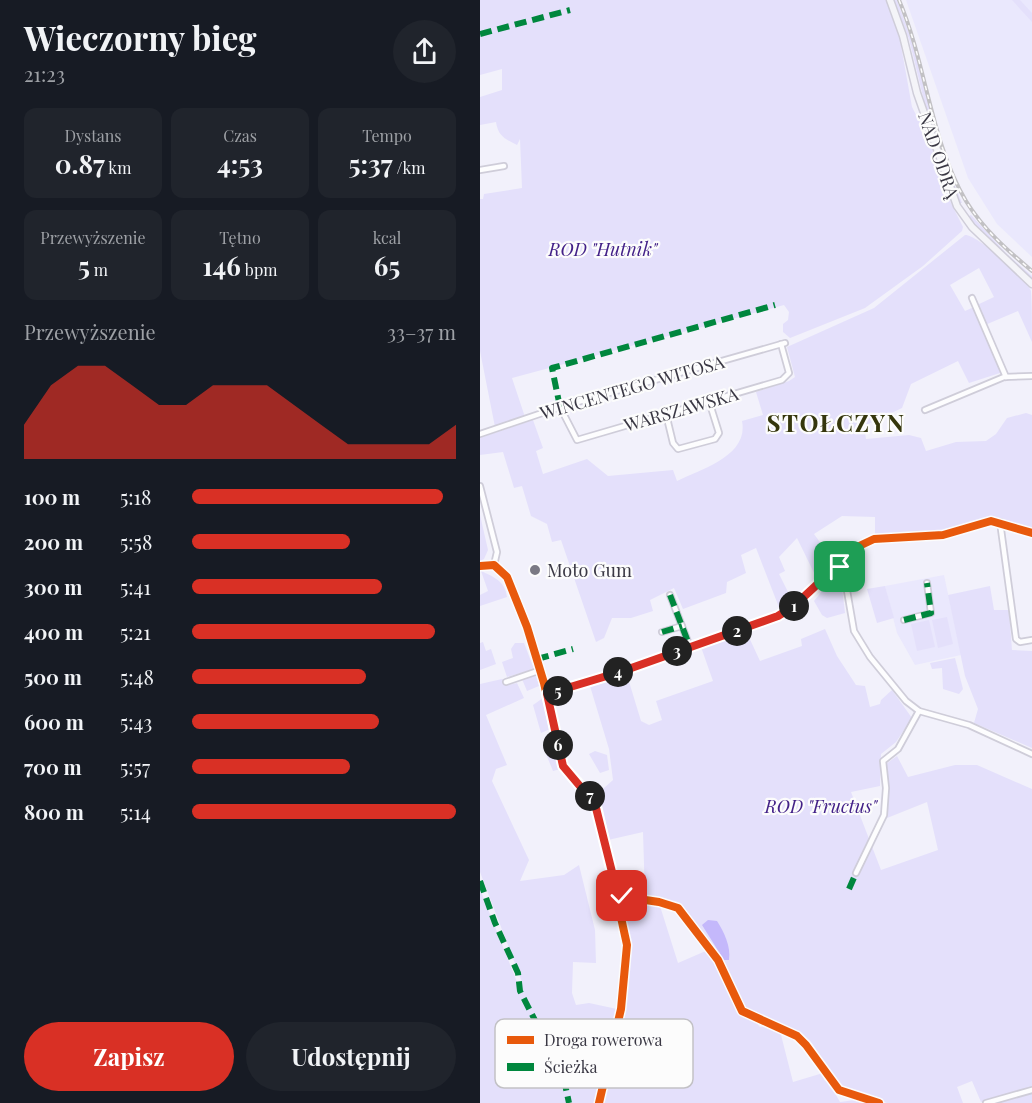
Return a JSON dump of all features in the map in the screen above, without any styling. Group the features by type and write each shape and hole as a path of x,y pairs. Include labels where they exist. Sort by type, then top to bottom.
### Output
{"street":[{"name":"NAD ODRĄ","path":"890,0 905,41 915,88 957,206 972,227 1032,284"},
{"path":"480,170 504,166"},
{"path":"972,298 1006,377"},
{"name":"WARSZAWSKA","path":"560,408 577,440 785,379 789,373 783,344"},
{"name":"WINCENTEGO WITOSA","path":"480,434 560,408 783,344"},
{"path":"925,410 1006,377 1032,376"},
{"path":"666,414 673,443 678,449 715,439 719,433 710,401"},
{"path":"480,486 497,552 494,565"},
{"path":"547,694 690,647 788,611 855,548 874,539 943,535 984,522 1000,522 1032,532"},
{"path":"1000,522 1016,639 1020,642 1032,640"},
{"path":"480,566 494,565 507,577 526,622 541,670 563,766 595,804 618,896 626,939 625,969 618,1019"},
{"path":"838,565 844,579 851,621 860,641 902,697 919,711 969,725 1032,754"},
{"path":"904,620 931,612 927,584"},
{"path":"670,595 690,647"},
{"path":"662,632 681,626"},
{"path":"506,682 541,670"},
{"path":"855,873 884,815 886,788 883,761 898,749 919,711"},
{"path":"618,896 659,902 678,908 718,960 742,1011 797,1036 839,1090 879,1103"},
{"path":"599,1103 602,1088"},
{"path":"986,1103 1032,1090"}],"shaded area":[{"path":"906,0 1032,0 1032,257 997,224 968,178"},
{"path":"944,575 961,655 915,665 897,633 885,586"},
{"path":"708,920 717,921 722,930 728,944 729,960 724,960 702,925"}],"green space":[{"name":"ROD \"Hutnik\"","path":"480,0 887,0 900,40 912,107 928,138 951,203 963,227 962,231 923,266 865,308 790,338 783,332 783,324 788,320 789,312 784,305 512,378 525,417 495,427 480,351 480,199 483,199 484,194 522,188 520,139 517,145 506,139 498,131 496,122 480,125 480,97 502,90 502,69 480,75"},
{"path":"894,0 897,0 914,47 944,158 962,203 959,203 928,117 909,39"},
{"path":"1012,0 1020,0 1032,13 1032,22"},
{"path":"971,215 1007,254 1032,276 1032,279 967,217"},
{"path":"965,235 980,242 1001,258 1031,291 1032,342 1018,311 985,325 977,305 994,297 979,268 950,285 965,311 974,307 1001,370 1000,373 969,383 958,361 911,384 902,408 864,426 866,439 909,435 921,438 926,451 956,442 986,441 996,434 1007,418 1026,413 1032,415 1032,529 1000,518 987,517 941,532 875,534 875,517 842,516 814,534 833,560 816,577 797,538 779,557 785,571 779,574 793,602 780,610 756,548 741,555 746,573 727,582 726,593 683,609 674,588 650,600 653,611 631,618 612,618 604,638 596,642 561,540 552,542 547,524 531,516 522,486 514,488 503,452 480,455 480,438 533,420 543,448 536,451 543,474 587,459 608,476 673,470 677,481 710,466 731,452 742,433 742,421 763,415 756,392 795,377 787,347 874,308"},
{"path":"480,515 488,550 484,559 480,561"},
{"path":"481,571 501,583 507,597 480,606 480,595 488,591"},
{"path":"837,573 841,579 845,613 827,618 822,615 814,601"},
{"path":"885,586 894,618 877,623 867,589"},
{"path":"990,586 994,610 1009,610 1012,650 1032,651 1032,748 974,723 978,709 965,676 948,595"},
{"path":"947,617 953,644 938,648 932,620"},
{"path":"929,620 935,647 917,651 911,624"},
{"name":"ROD \"Fructus\"","path":"825,629 837,656 856,685 865,686 870,707 880,704 881,700 892,690 912,718 896,742 881,754 880,786 851,792 881,870 938,850 927,802 887,818 886,764 897,756 908,777 955,765 977,765 1032,789 1032,1087 981,1102 972,1081 957,1087 963,1103 887,1103 840,1085 811,1042 801,1034 759,1017 755,1021 760,1027 768,1026 780,1031 793,1082 823,1073 824,1080 828,1081 840,1102 862,1099 873,1103 604,1103 608,1088 693,1088 693,1019 622,1019 629,953 623,902 660,906 678,963 708,950 719,967 723,964 682,908 672,902 645,897 643,832 608,840 600,806 595,796 613,780 609,749 590,686 627,675 641,721 649,725 662,720 656,701 713,681 701,647 747,633 760,661 802,646 801,639"},
{"path":"483,642 486,651 491,649 496,664 480,670 480,643"},
{"path":"515,643 524,643 534,669 507,677 502,662 513,658 511,649"},
{"path":"955,658 963,689 959,694 943,689 942,668 932,669 930,663"},
{"path":"536,675 539,686 527,691 522,679"},
{"path":"502,679 509,685 517,683 524,698 486,715 507,765 496,769 492,781 529,860 520,881 564,875 579,865 595,930 596,963 573,962 572,993 576,1005 589,1003 617,1009 615,1019 495,1019 495,1088 599,1088 595,1103 480,1103 480,889 517,982 522,982 480,872 480,684"},
{"path":"543,698 550,729 541,733 533,705"},
{"path":"555,750 560,769 553,771 546,754"},
{"path":"595,751 607,755 609,770 600,773 589,754"},
{"path":"1032,1093 1032,1103 997,1103"}],"railway":[{"path":"899,0 954,178 980,221 1032,271"}],"marked path":[{"path":"480,34 570,10"},
{"path":"560,407 552,368 775,305"},
{"path":"904,620 931,613 927,583"},
{"path":"670,595 690,647"},
{"path":"662,632 682,626"},
{"path":"537,659 573,649"},
{"path":"849,889 856,873"},
{"path":"480,881 495,923 518,973 520,991 534,1019"},
{"path":"566,1088 569,1103"}],"cycle path":[{"path":"547,694 620,672 778,616 810,592 855,548 874,539 943,535 991,521 1032,533"},
{"path":"480,566 494,565 507,577 527,627 544,683 563,766 590,795 597,808 627,945 619,1019"},
{"path":"618,896 659,902 678,908 718,960 742,1011 797,1036 839,1090 879,1103"},
{"path":"599,1103 603,1088"}],"place":[{"name":"Moto Gum","path":"535,570"}],"district":[{"name":"STOŁCZYN","path":"836,422"}],"route":[{"path":"622,896 618,896 595,804 590,795 563,766 547,694 620,672 778,616 794,606 838,565 840,567"}]}
